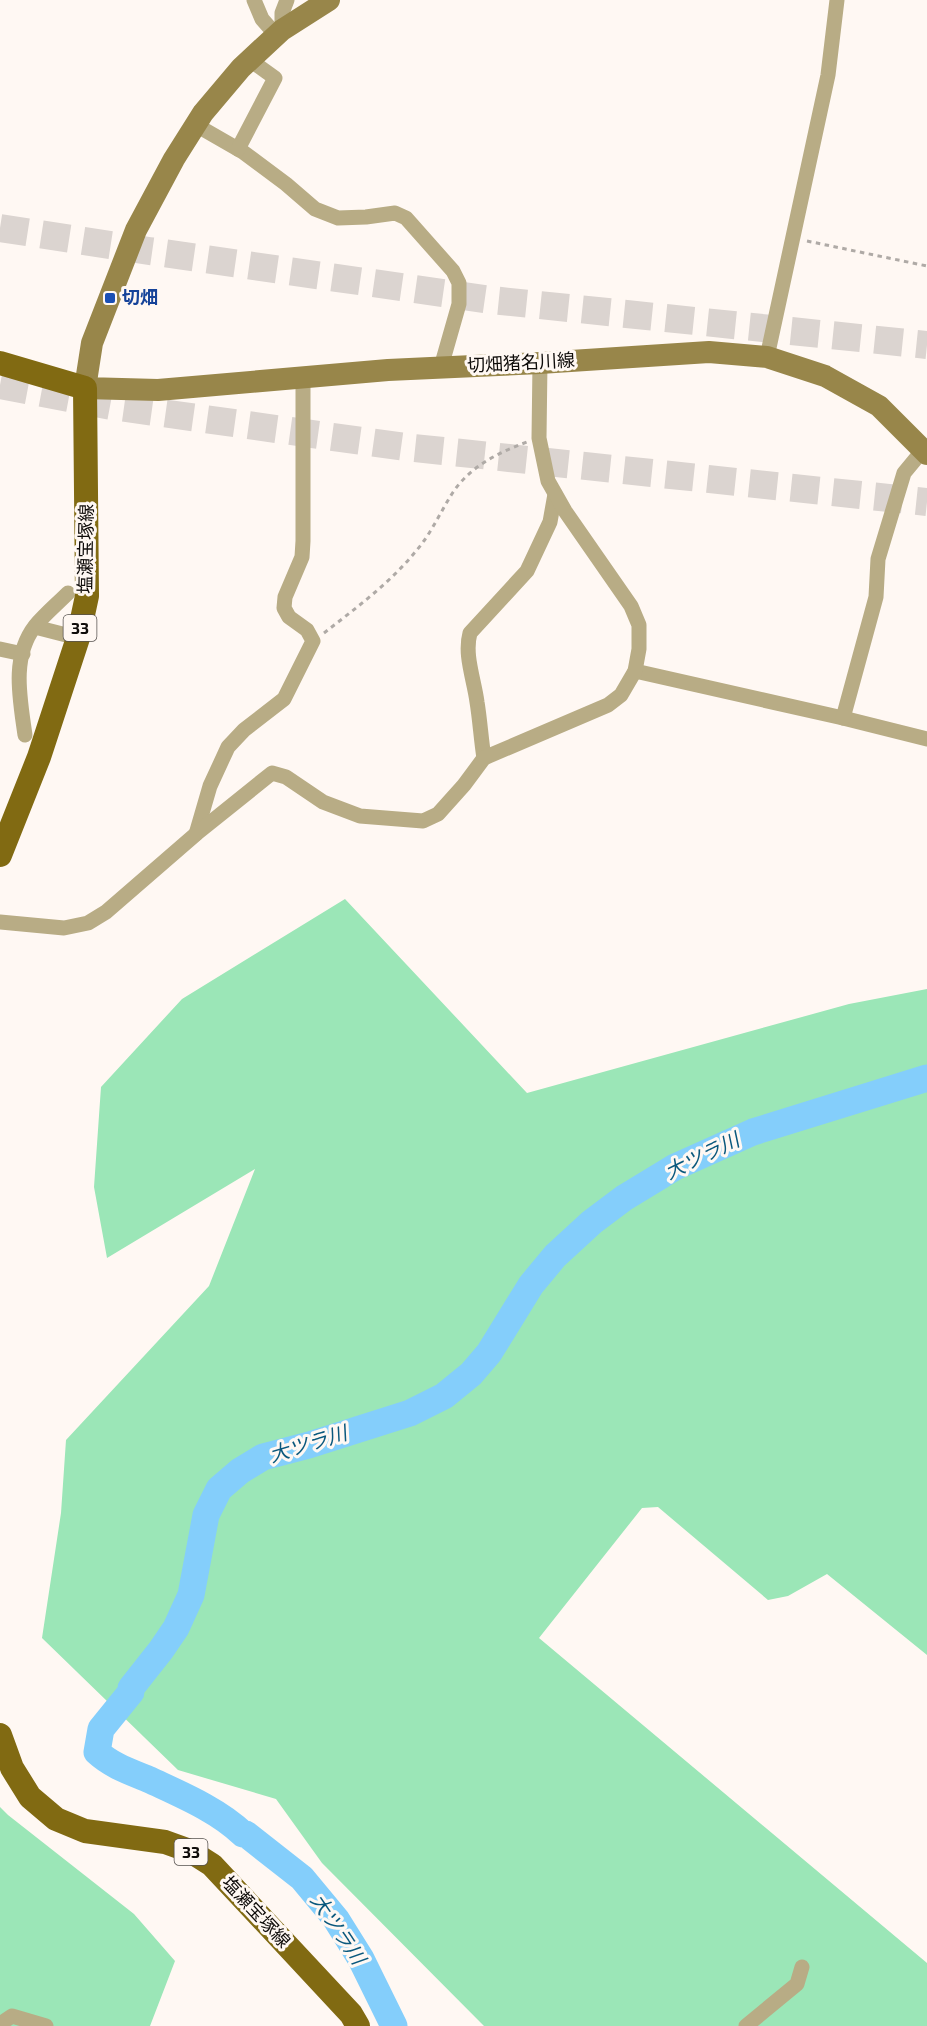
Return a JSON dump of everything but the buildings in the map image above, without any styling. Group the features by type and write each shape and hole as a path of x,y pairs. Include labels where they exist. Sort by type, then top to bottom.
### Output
{"main road":[{"path":"0,363 85,388 92,343 136,230 196,124 250,60 279,32 329,0"},
{"name":"切畑猪名川線","path":"85,388 159,390 441,367 709,352 767,357 825,376 879,406 925,452"},
{"name":"塩瀬宝塚線","path":"0,855 39,757 78,638 87,596 85,388"},
{"name":"塩瀬宝塚線","path":"0,1735 12,1767 30,1797 56,1818 85,1831 165,1842 190,1851 212,1865 351,2014 358,2026"}],"street":[{"path":"254,0 261,19 279,32 286,0"},
{"path":"767,357 828,75 837,0"},
{"path":"238,149 276,78 250,60"},
{"path":"196,124 238,149 315,208 338,218 395,213 406,218 453,271 459,283 459,304 441,367"},
{"path":"0,922 64,928 88,923 106,912 196,834 272,773 286,777 323,802 360,816 423,821 438,813 464,785 484,758 608,705 621,695 635,671 639,649 639,626 631,606 565,511 548,481 539,438 540,363"},
{"path":"196,834 210,786 228,747 244,730 284,699 313,641 307,630 289,617 284,608 285,597 297,571 302,549 303,377"},
{"path":"843,718 876,597 878,559 904,473 925,452"},
{"path":"484,758 478,704 467,644 470,633 527,571 550,522 555,494"},
{"path":"25,735 18,685 24,644 35,627 68,593"},
{"path":"35,627 78,638"},
{"path":"0,649 23,654"},
{"path":"635,671 927,739"},
{"path":"746,2026 797,1984 802,1966"},
{"path":"0,2024 12,2016 46,2026"}],"path":[{"path":"794,238 927,266"},
{"path":"313,641 358,607 391,578 417,550 451,494 466,477 481,464 501,452 539,438"}],"green space":[{"path":"345,899 527,1093 849,1004 927,989 927,1655 827,1574 788,1596 768,1600 658,1507 642,1508 539,1638 927,1963 927,2026 484,2026 322,1863 276,1799 178,1770 42,1638 61,1513 66,1440 209,1286 255,1169 107,1258 94,1187 101,1087 182,999"},
{"path":"0,1807 134,1914 175,1961 150,2026 0,2026"}],"waterway":[{"name":"大ツラ川","path":"394,2026 361,1959 336,1919 302,1878 211,1810 175,1791 115,1765 97,1752 101,1729 131,1692 131,1688 176,1628 191,1595 206,1515 219,1489 240,1471 263,1457 410,1413 444,1396 471,1374 489,1353 531,1285 555,1256 592,1222 624,1198 675,1167 753,1132 927,1078"}],"tunnel":[{"path":"0,228 491,300 927,345"},
{"path":"0,385 112,406 405,447 927,502"}],"place":[{"name":"切畑","path":"110,298"}]}
